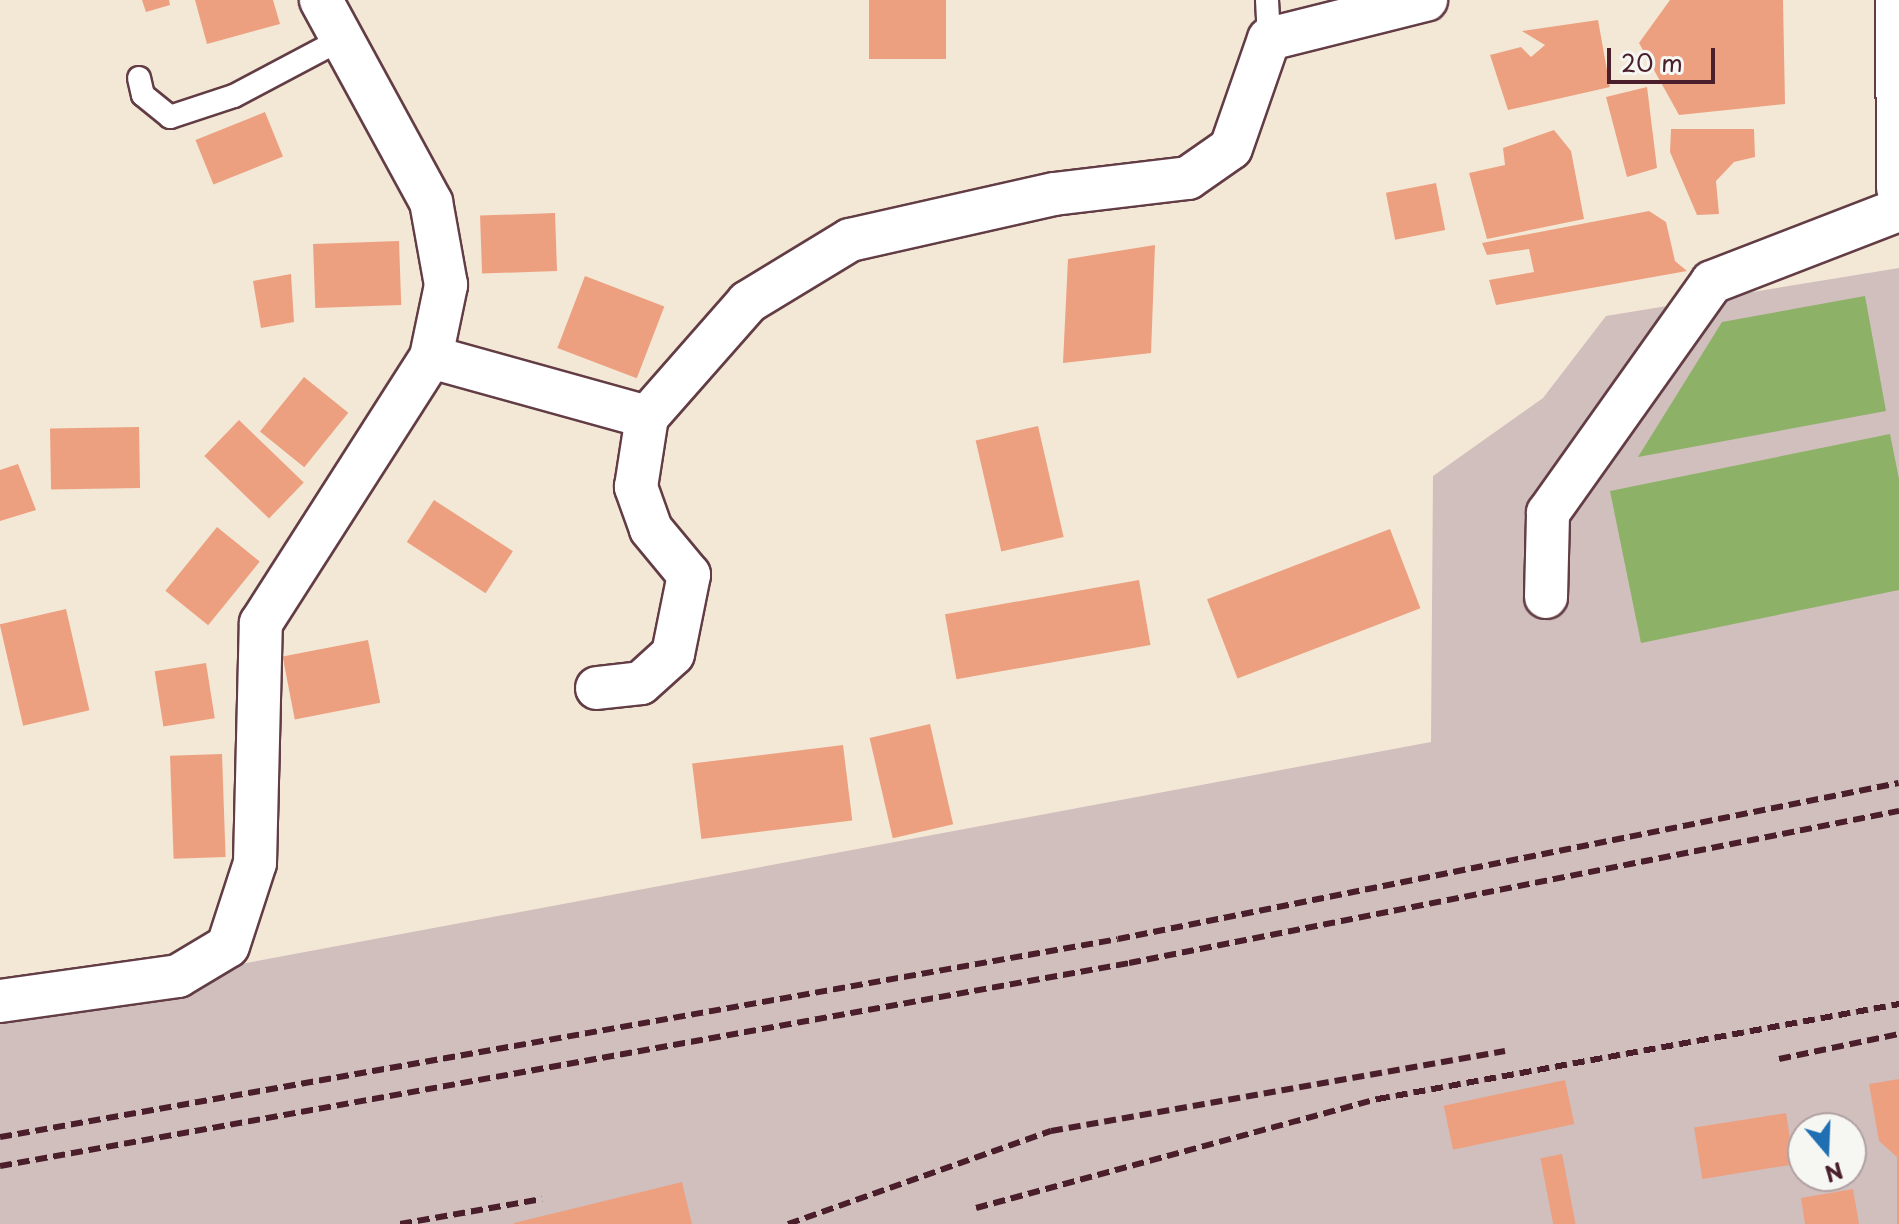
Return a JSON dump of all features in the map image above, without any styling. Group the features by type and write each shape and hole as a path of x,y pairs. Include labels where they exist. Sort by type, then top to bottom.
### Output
{"main road":[{"path":"1898,0 1899,188"}],"street":[{"path":"0,1001 178,976 228,946 255,863 261,623 431,357 446,285 431,202 338,41 321,0"},
{"path":"597,688 641,683 673,654 689,575 651,529 636,487 647,417 748,302 850,240 1054,194 1188,178 1231,148 1268,19 1426,0"},
{"path":"1546,597 1548,513 1712,282 1899,210"},
{"path":"431,357 647,417"}],"lane":[{"path":"139,78 143,95 170,117 234,96 338,41"}],"shaded area":[{"path":"1899,268 1899,1224 0,1224 0,1009 1431,742 1433,476 1543,398 1606,316"}],"green space":[{"path":"1865,296 1886,411 1638,457 1722,322"},
{"path":"1890,434 1899,479 1899,590 1641,643 1610,491"}],"building":[{"path":"142,0 169,0 170,5 146,12"},
{"path":"195,0 273,0 280,24 207,44"},
{"path":"869,0 946,0 946,59 869,59"},
{"path":"1670,0 1783,0 1785,104 1679,115 1639,43"},
{"path":"1598,20 1610,87 1508,110 1490,55 1521,47 1531,57 1545,45 1522,31"},
{"path":"1647,87 1657,168 1627,177 1606,97"},
{"path":"265,112 283,157 213,185 195,140"},
{"path":"1671,129 1754,129 1755,157 1734,162 1716,181 1719,214 1697,215 1670,152"},
{"path":"1554,130 1571,151 1584,219 1487,239 1469,173 1505,165 1503,148"},
{"path":"1436,183 1445,230 1395,240 1386,193"},
{"path":"1649,211 1666,222 1675,261 1687,271 1496,305 1489,280 1534,272 1529,249 1487,255 1482,243"},
{"path":"555,213 557,271 482,274 480,216"},
{"path":"399,241 401,305 315,308 313,244"},
{"path":"1155,245 1151,353 1063,363 1068,259"},
{"path":"291,274 294,322 261,328 253,281"},
{"path":"585,276 664,306 637,378 557,348"},
{"path":"304,377 348,413 304,467 260,431"},
{"path":"239,420 304,483 269,518 204,456"},
{"path":"1038,426 1064,537 1001,551 976,440"},
{"path":"139,427 140,488 51,490 50,429"},
{"path":"18,464 36,510 0,521 0,470"},
{"path":"434,500 513,551 486,593 407,542"},
{"path":"217,527 260,562 208,625 165,591"},
{"path":"1390,529 1420,608 1237,679 1207,599"},
{"path":"1139,580 1150,645 956,679 945,614"},
{"path":"66,609 89,710 23,726 0,624"},
{"path":"368,640 380,703 295,719 283,657"},
{"path":"206,663 215,718 163,726 155,671"},
{"path":"930,724 953,824 893,838 870,738"},
{"path":"843,745 852,820 701,839 692,764"},
{"path":"222,754 226,857 174,859 170,756"},
{"path":"1899,1079 1897,1224 1897,1157 1879,1141 1869,1084"},
{"path":"1565,1080 1574,1124 1453,1150 1444,1106"},
{"path":"1786,1113 1787,1165 1702,1179 1694,1128"},
{"path":"1562,1154 1576,1224 1553,1224 1540,1158"},
{"path":"682,1182 692,1224 514,1224 514,1223"},
{"path":"1854,1192 1859,1224 1805,1224 1801,1198"}],"railway":[{"path":"0,1137 1118,939 1899,783"},
{"path":"0,1166 1129,963 1899,811"},
{"path":"976,1208 1378,1099 1899,1004"},
{"path":"1779,1059 1899,1034"},
{"path":"788,1224 1051,1131 1505,1051"},
{"path":"400,1224 542,1199"}]}
